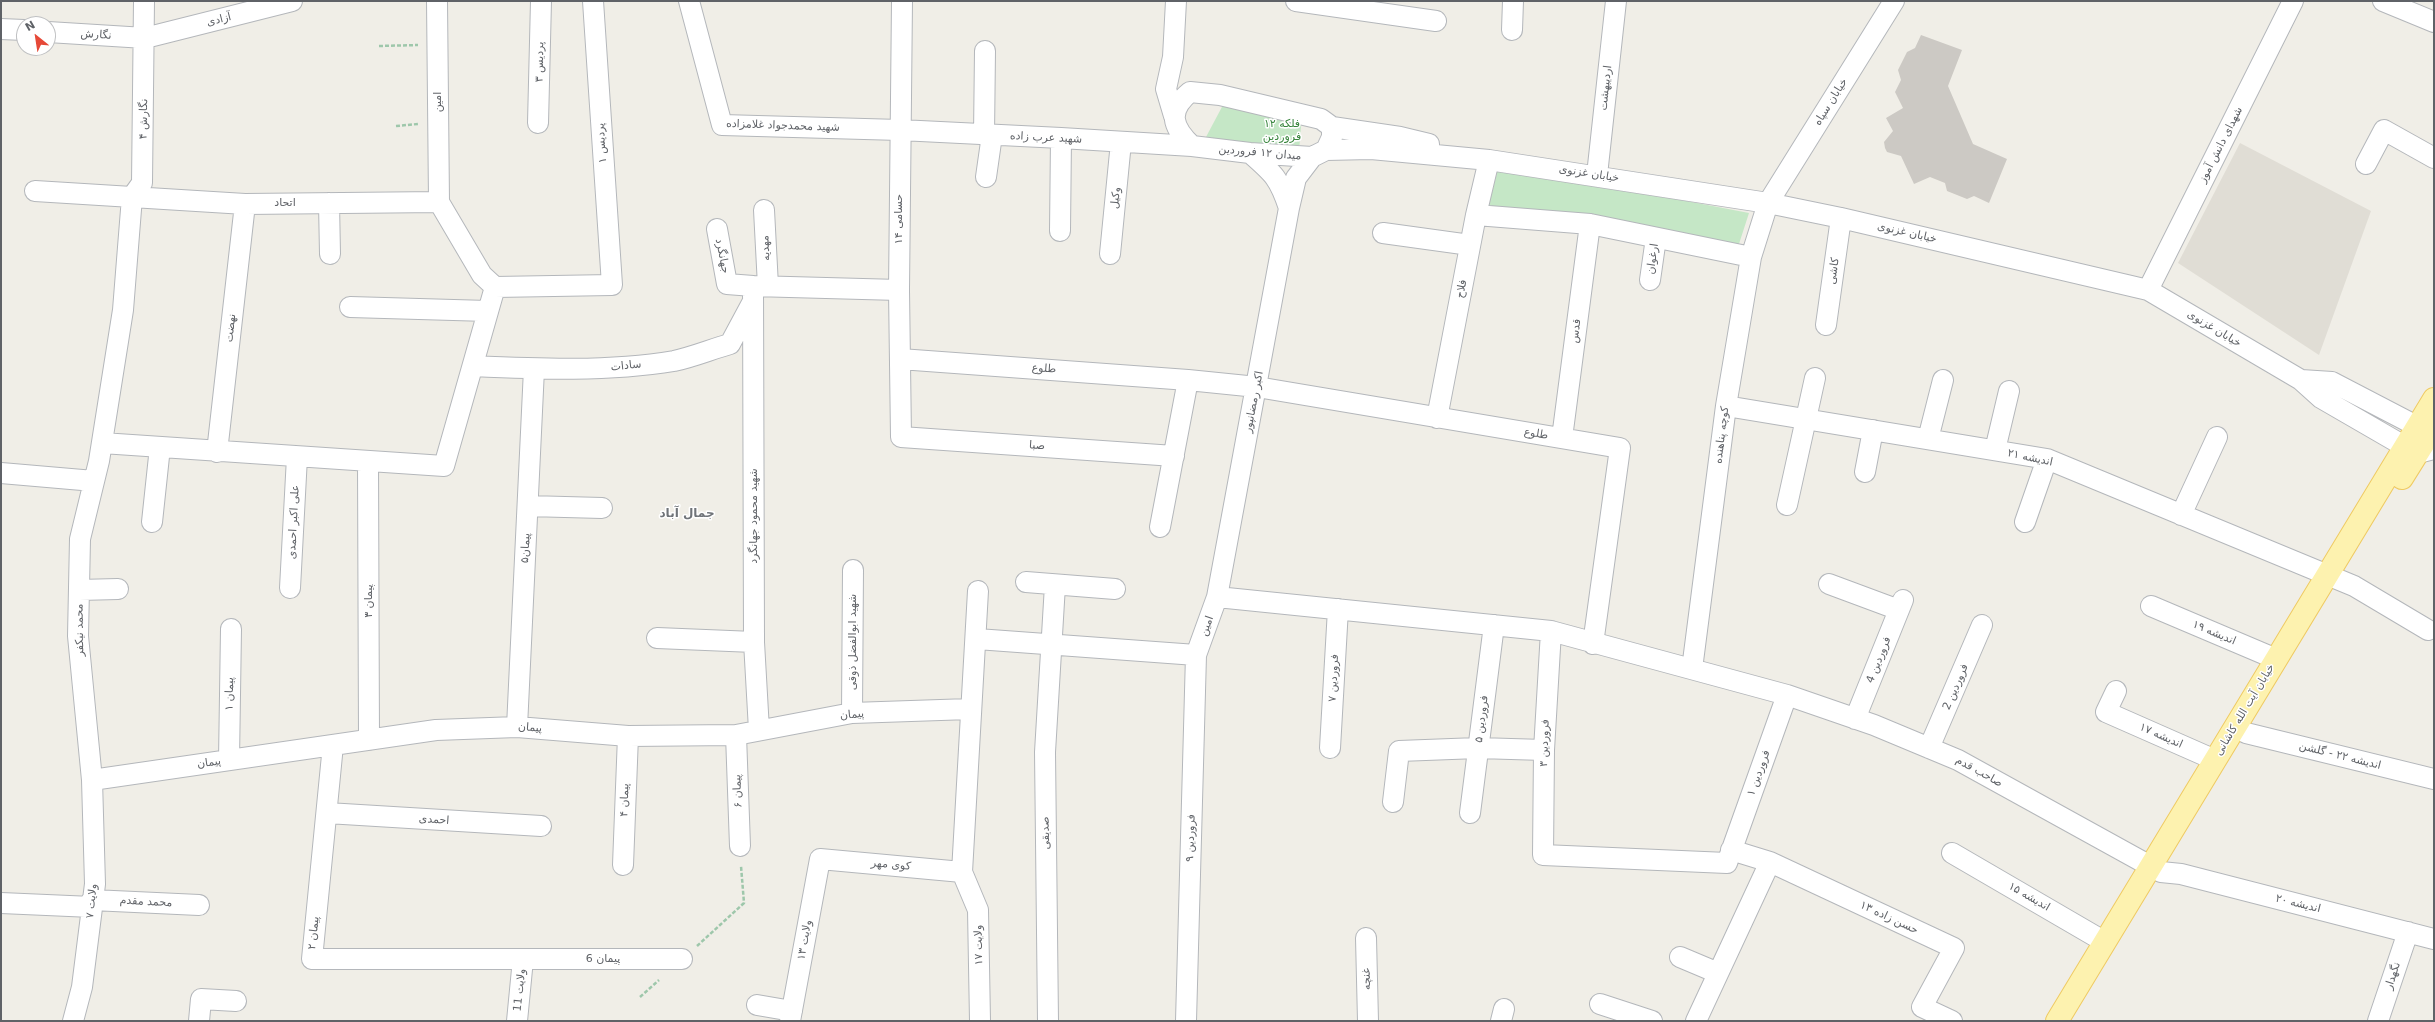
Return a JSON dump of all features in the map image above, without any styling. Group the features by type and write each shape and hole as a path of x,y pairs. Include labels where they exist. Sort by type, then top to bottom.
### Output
{"main road":[{"name":"خیابان آیت الله کاشانی","path":"2070,1021 2156,869 2215,760 2276,659 2332,578 2423,439 2434,399"},
{"name":"خیابان آیت الله کاشانی","path":"2057,1021 2105,942 2156,869 2246,733 2332,578"}],"street":[{"name":"نگارش ۴","path":"132,197 142,183 145,38 144,1"},
{"name":"آزادی","path":"145,38 240,8 292,1"},
{"name":"امین","path":"437,1 439,202"},
{"name":"پردیس ۳","path":"538,123 542,1"},
{"name":"پردیس ۱","path":"495,287 612,285 593,1"},
{"name":"شهید محمدجواد غلامزاده","path":"689,1 722,125 900,130"},
{"name":"حسامی ۱۴","path":"901,437 899,290 902,1"},
{"path":"1176,1 1173,57 1166,89 1179,134 1192,146"},
{"path":"1296,1 1412,9 1436,21"},
{"path":"1512,30 1514,1"},
{"name":"اردیبهشت","path":"1597,175 1616,1"},
{"name":"خیابان سپاه","path":"1768,203 1894,1"},
{"name":"شهدای دانش آموز","path":"2148,290 2293,1"},
{"path":"2383,1 2434,22"},
{"path":"1,29 16,30"},
{"name":"نگارش","path":"56,32 145,38"},
{"path":"984,51 988,135 986,177"},
{"path":"1173,57 1190,92"},
{"path":"1174,116 1179,101 1190,92 1220,95 1320,119 1332,127 1400,137 1489,160"},
{"path":"1319,154 1332,137 1332,127"},
{"name":"شهید عرب زاده","path":"900,130 1192,146"},
{"path":"2366,164 2384,130 2434,158"},
{"path":"1060,231 1061,138"},
{"name":"وکیل","path":"1110,254 1121,142"},
{"name":"میدان ۱۲ فروردین","path":"1192,146 1250,153 1319,154 1371,149 1489,160"},
{"path":"1250,153 1269,170 1280,183 1289,208"},
{"name":"اکبر رمضانپور","path":"1217,597 1289,208 1296,178 1319,154"},
{"name":"خیابان غزنوی","path":"1489,160 1597,175 1768,203 1841,218 2148,290 2301,380 2332,382 2423,439"},
{"name":"فلاح","path":"1437,418 1476,215 1489,160"},
{"name":"اتحاد","path":"36,191 245,204 439,202"},
{"name":"محمد نیکفر","path":"92,780 78,636 80,539 102,443 124,310 132,197"},
{"path":"102,443 368,463 444,466 495,287 482,275 439,202"},
{"path":"329,203 330,254"},
{"name":"کوچه پناهنده","path":"1692,669 1726,406 1751,257 1768,203"},
{"name":"نهضت","path":"217,452 245,204"},
{"name":"مهدیه","path":"758,291 764,210"},
{"path":"1476,215 1590,224 1751,257"},
{"name":"کاشی","path":"1826,325 1841,218"},
{"name":"قدس","path":"1562,438 1590,224"},
{"name":"جهانگرد","path":"717,229 727,284 758,291"},
{"path":"1383,233 1470,245"},
{"name":"ارغوان","path":"1650,280 1656,238"},
{"path":"758,291 899,290"},
{"name":"سادات","path":"472,366 534,369 611,368 675,360 730,344 758,291"},
{"name":"شهید محمود جهانگرد","path":"758,291 754,642 759,730"},
{"path":"350,307 488,311"},
{"name":"طلوع","path":"900,359 1188,380 1257,387 1620,448 1593,644"},
{"name":"پیمان۵","path":"517,727 534,369"},
{"path":"1787,505 1815,378"},
{"path":"1160,527 1188,380"},
{"path":"1928,439 1942,380"},
{"path":"1995,450 2009,391"},
{"name":"اندیشه ۲۱","path":"1726,406 2047,459 2354,586 2428,630"},
{"path":"1864,472 1874,430"},
{"name":"صبا","path":"901,437 1174,456"},
{"path":"2181,515 2217,437"},
{"path":"152,522 160,448"},
{"name":"علی اکبر احمدی","path":"290,588 297,457"},
{"path":"2026,522 2047,459"},
{"name":"پیمان ۳","path":"368,463 369,740"},
{"path":"1,473 94,481"},
{"path":"528,506 602,508"},
{"name":"شهید ابوالفضل ذوقی","path":"852,713 853,570"},
{"path":"1026,582 1115,589"},
{"name":"فروردین 4","path":"1829,584 1901,605 1855,719"},
{"path":"1053,645 1055,585"},
{"path":"79,590 118,589"},
{"path":"962,872 970,709 977,639 978,591"},
{"name":"امین","path":"1196,655 1217,597"},
{"name":"صاحب قدم","path":"1217,597 1551,631 1593,644 1787,695 1855,719 1958,760 2156,869"},
{"name":"اندیشه ۱۹","path":"2151,606 2276,659"},
{"name":"فروردین ۷","path":"1330,748 1338,609"},
{"name":"فروردین ۵","path":"1470,813 1494,625"},
{"name":"فروردین 2","path":"1929,748 1982,625"},
{"name":"پیمان ۱","path":"229,760 231,628"},
{"name":"فروردین ۳","path":"1543,855 1544,750 1551,631"},
{"path":"657,638 754,642"},
{"path":"977,639 1196,655"},
{"name":"صدیقی","path":"1048,1021 1045,752 1053,645"},
{"name":"فروردین ۹","path":"1186,1021 1196,655"},
{"name":"اندیشه ۱۷","path":"2116,691 2106,712 2215,760"},
{"name":"فروردین ۱","path":"1543,855 1727,864 1787,695"},
{"name":"پیمان","path":"92,780 436,730 517,727 628,736 736,735 852,713 970,709"},
{"name":"اندیشه ۲۲ - گلشن","path":"2246,733 2434,779"},
{"name":"پیمان ۶","path":"736,735 740,846"},
{"name":"پیمان ۴","path":"623,865 628,736"},
{"name":"پیمان ۲","path":"333,745 312,959 524,959"},
{"path":"1393,802 1399,751 1478,748 1544,750"},
{"name":"ولایت ۷","path":"73,1021 82,987 94,884 92,780"},
{"name":"احمدی","path":"326,813 541,826"},
{"name":"حسن زاده ۱۳","path":"1731,850 1770,862 1954,948 1922,1007 1952,1021"},
{"name":"اندیشه ۱۵","path":"1952,853 2105,942"},
{"name":"کوی مهر","path":"820,859 962,872"},
{"name":"ولایت ۱۳","path":"791,1016 820,859"},
{"path":"1696,1021 1770,862"},
{"name":"اندیشه ۲۰","path":"2156,869 2181,874 2434,939"},
{"name":"ولایت ۱۷","path":"962,872 978,910 980,1021"},
{"name":"محمد مقدم","path":"1,903 200,905"},
{"name":"نگهدار","path":"2378,1021 2408,932"},
{"name":"غنچه","path":"1366,938 1368,1021"},
{"path":"1680,957 1718,974"},
{"name":"پیمان 6","path":"524,959 682,959"},
{"name":"ولایت 11","path":"516,1021 524,959"},
{"path":"199,1021 202,1000 236,1001"},
{"path":"1600,1004 1652,1021"},
{"path":"757,1005 791,1016"}],"path":[{"path":"379,46 438,44"},
{"path":"740,846 744,903"}],"shaded area":[{"path":"2240,143 2371,211 2319,355 2178,263"}],"green space":[{"name":"فلکه ۱۲ فروردین","path":"1223,105 1302,115 1299,151 1206,137"},
{"path":"1499,165 1749,213 1738,247 1488,208"}],"building":[{"path":"1921,35 1962,50 1948,86 1973,144 2007,159 1989,203 1974,196 1967,199 1947,191 1945,183 1930,177 1914,184 1901,156 1887,152 1885,148 1884,142 1893,131 1886,118 1903,108 1895,92 1901,80 1898,70 1907,52 1915,48"}],"district":[{"name":"جمال آباد","path":"687,514"}]}
